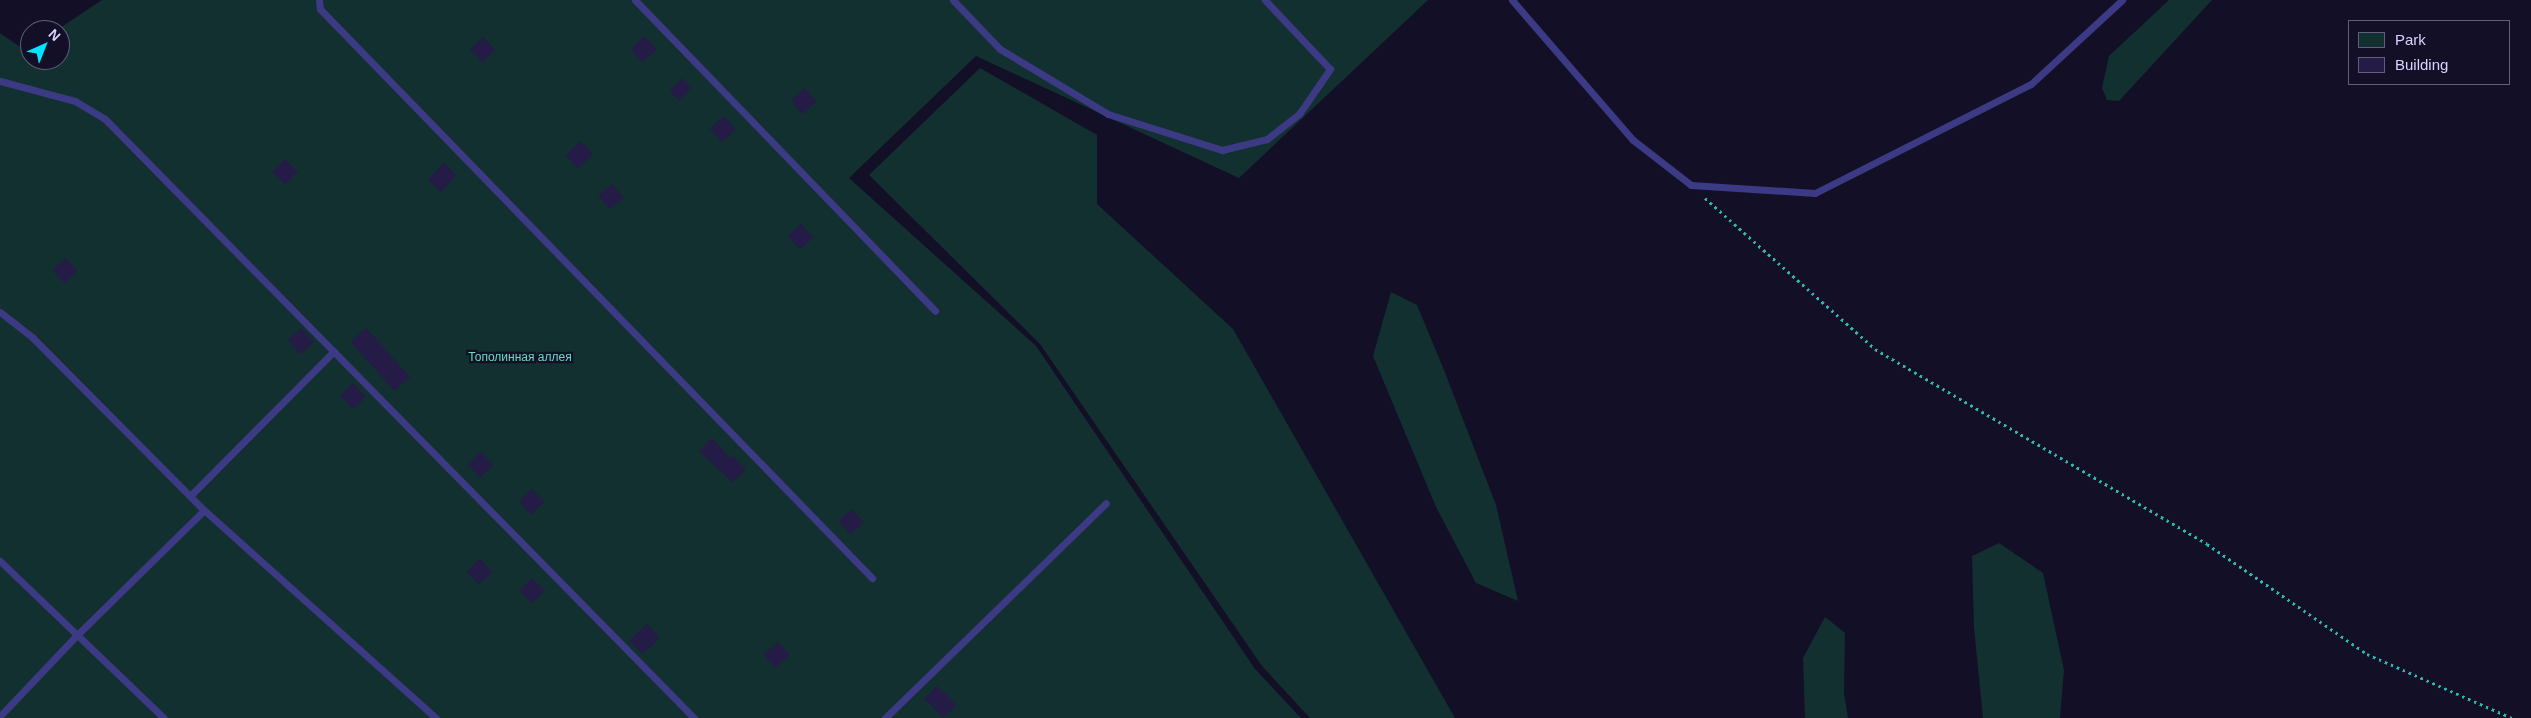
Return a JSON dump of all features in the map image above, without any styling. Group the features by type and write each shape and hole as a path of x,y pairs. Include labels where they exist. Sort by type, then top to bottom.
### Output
{"lane":[{"path":"319,0 320,9 872,578"},
{"path":"635,0 936,311"},
{"path":"953,0 1000,49 1108,114 1222,150 1267,140 1299,114 1330,69 1265,0"},
{"path":"1512,0 1633,140 1691,185 1815,193 2032,84 2122,0"},
{"path":"0,81 75,101 105,119 694,718"},
{"path":"0,312 32,337 204,510 436,718"},
{"path":"190,496 334,351"},
{"path":"885,718 1106,503"},
{"path":"0,716 77,635 204,510"},
{"path":"0,561 164,718"}],"path":[{"path":"1691,185 1875,349 2207,544 2367,654 2512,718"}],"green space":[{"name":"Тополинная аллея","path":"102,0 1428,0 1239,178 976,56 849,178 1036,346 1255,669 1301,718 0,718 0,33 20,47 20,70 70,70 70,21"},
{"path":"2169,0 2212,0 2119,101 2107,100 2102,88 2109,56"},
{"path":"980,68 1097,135 1097,204 1233,329 1455,718 1310,718 1262,666 1040,344 869,175"},
{"path":"1391,292 1417,305 1444,370 1496,505 1518,601 1476,583 1436,507 1373,356"},
{"path":"1999,543 2043,573 2064,670 2060,718 1983,718 1974,628 1972,556"},
{"path":"1825,617 1845,633 1844,693 1848,718 1805,718 1803,658"}],"building":[{"path":"645,36 657,50 642,62 631,48"},
{"path":"483,37 495,50 482,62 470,49"},
{"path":"682,78 692,88 679,101 669,91"},
{"path":"805,88 817,102 802,114 791,100"},
{"path":"724,116 736,130 721,142 710,128"},
{"path":"581,141 593,154 578,168 566,155"},
{"path":"285,159 298,172 285,184 272,172"},
{"path":"444,163 457,176 440,192 428,179"},
{"path":"612,184 624,198 610,209 598,196"},
{"path":"801,224 813,237 800,249 788,236"},
{"path":"65,258 78,271 65,283 52,271"},
{"path":"301,328 314,342 301,354 288,340"},
{"path":"366,328 410,377 395,391 350,342"},
{"path":"353,383 366,397 353,409 340,395"},
{"path":"712,438 731,459 733,456 746,470 732,482 699,451"},
{"path":"481,452 493,465 480,477 468,464"},
{"path":"532,489 544,502 531,514 519,501"},
{"path":"852,509 864,523 850,534 838,521"},
{"path":"480,559 492,572 479,584 467,571"},
{"path":"532,578 545,591 532,603 519,591"},
{"path":"647,624 660,638 642,654 629,640"},
{"path":"778,642 790,656 775,668 764,654"},
{"path":"937,686 956,705 943,718 924,699"}]}
